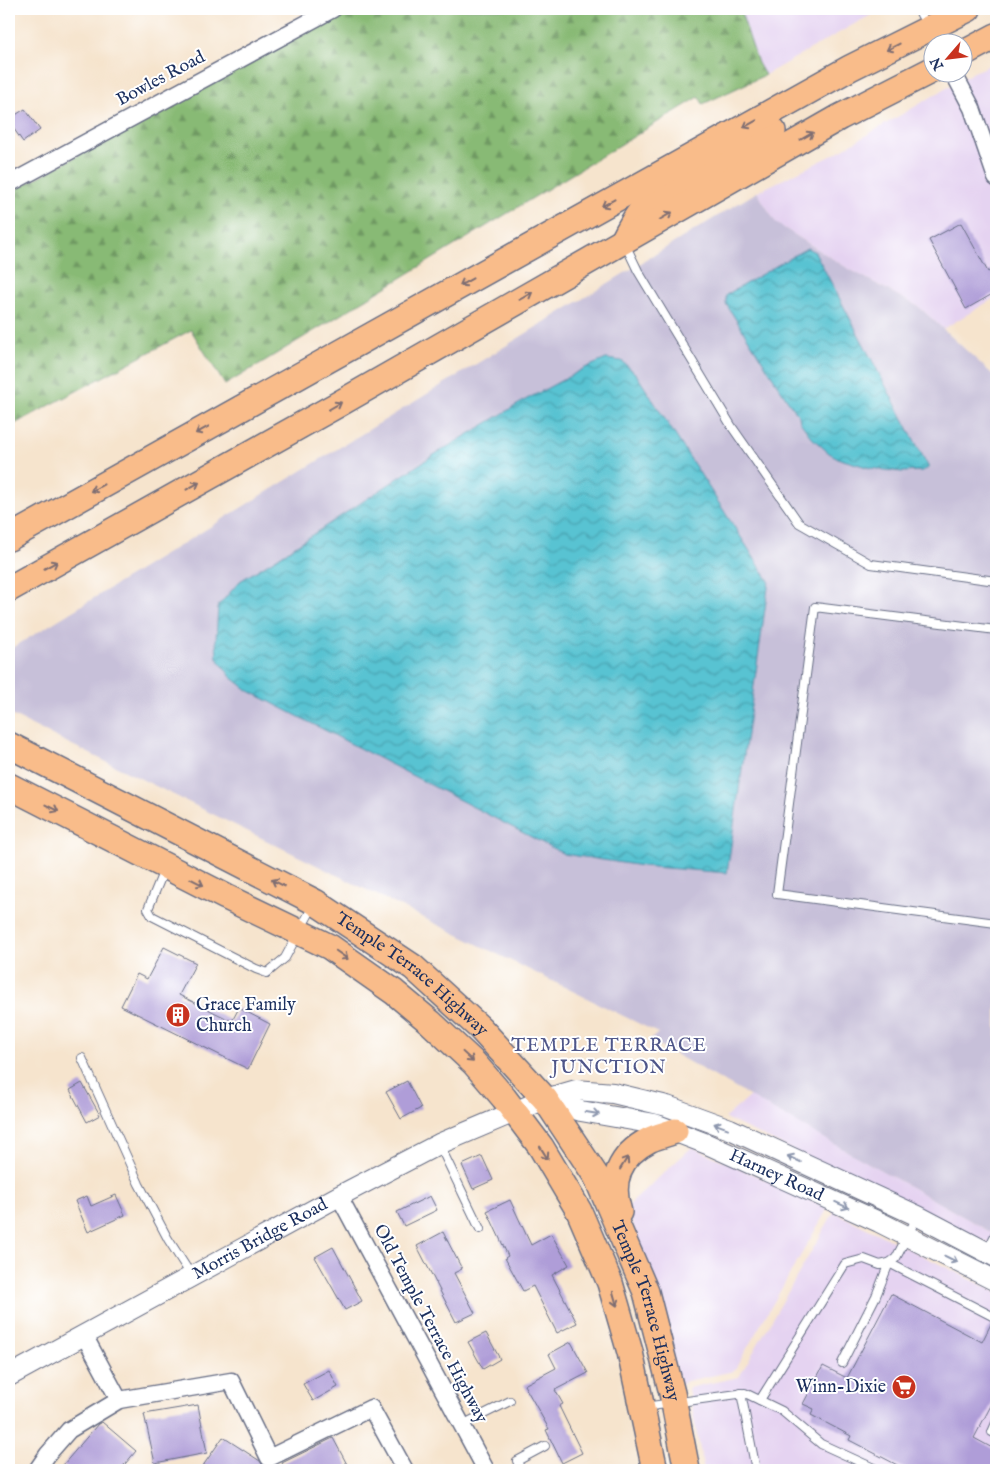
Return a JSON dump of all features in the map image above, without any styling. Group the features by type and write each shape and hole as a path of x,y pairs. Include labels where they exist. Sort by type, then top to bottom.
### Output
{"main road":[{"path":"9,538 850,68 924,19 968,9"},
{"path":"972,49 996,36"},
{"path":"623,240 634,218 644,206 656,197 832,97 850,68"},
{"path":"9,589 337,405 840,117 922,75"},
{"name":"Temple Terrace Highway","path":"9,745 315,902 414,967 480,1028 545,1099 596,1176 646,1292 674,1404 687,1470"},
{"name":"Temple Terrace Highway","path":"9,786 330,947 394,992 430,1022 474,1064 516,1113 541,1147 579,1211 610,1283 630,1352 656,1470"},
{"path":"646,1292 615,1199 614,1184 621,1165 632,1152 650,1139 675,1132"}],"street":[{"name":"Bowles Road","path":"9,184 333,9"},
{"path":"958,82 972,108 996,178"},
{"name":"Harney Road","path":"516,1113 545,1099 576,1090 613,1093 667,1106 730,1129 918,1216 992,1254"},
{"name":"Harney Road","path":"545,1099 581,1111 655,1124 707,1144 879,1222 996,1281"},
{"name":"Morris Bridge Road","path":"9,1376 339,1196 439,1144 516,1113"},
{"name":"Old Temple Terrace Highway","path":"339,1196 486,1470"},
{"path":"84,1335 119,1400"},
{"path":"37,1470 69,1430 119,1400 231,1381 269,1458 371,1408 405,1470"}],"lane":[{"path":"623,240 638,271 732,427 799,522 871,564 996,581"},
{"path":"996,630 815,607 777,894 996,923"},
{"path":"166,866 148,908 152,916 267,973 285,958 315,902"},
{"path":"82,1058 139,1184 168,1239 192,1276"},
{"path":"439,1144 480,1229"},
{"path":"760,1400 845,1264 864,1259 880,1265 889,1263 896,1258 918,1216"},
{"path":"992,1254 996,1232"},
{"path":"889,1263 996,1318"},
{"path":"842,1363 876,1296 889,1263"},
{"path":"741,1393 756,1470"},
{"path":"642,1407 745,1393 782,1411 821,1444 878,1470"},
{"path":"462,1425 510,1401"},
{"path":"996,1423 992,1432 996,1434"},
{"path":"521,1470 517,1461 545,1446"}],"shaded area":[{"path":"740,9 883,9 765,75 758,63"},
{"path":"996,62 996,297 943,329 919,307 847,268 776,223 757,192 831,156 957,82 972,82 972,73"},
{"path":"757,192 776,223 847,268 919,307 992,374 996,374 996,1235 650,1040 658,1033 9,714 9,650"},
{"path":"750,1096 996,1235 996,1247 725,1118"},
{"path":"692,1147 828,1208 734,1371 687,1381 681,1387 657,1296 627,1207"},
{"path":"834,1212 996,1292 996,1470 704,1470 688,1388 739,1377"}],"green space":[{"path":"349,9 740,9 758,63 765,75 703,104 699,97 225,385 191,330 9,427 9,193"}],"water":[{"path":"807,248 815,252 929,468 922,471 902,472 870,468 840,459 829,453 811,437 800,422 799,416 726,304 726,295"},
{"path":"606,359 622,361 636,374 769,581 727,873 642,866 564,854 249,691 231,677 217,658 218,606 240,581 432,456 527,399"}],"building":[{"path":"25,109 40,130 23,142 9,122 9,119"},
{"path":"961,223 988,272 996,267 996,292 966,309 929,240"},
{"name":"Grace Family Church","path":"164,947 196,963 179,995 232,1021 239,1008 270,1024 248,1069 121,1006 137,974 147,979"},
{"path":"407,1081 421,1108 401,1119 386,1092"},
{"path":"82,1083 100,1115 87,1122 70,1090"},
{"path":"482,1156 493,1180 473,1189 462,1165"},
{"path":"116,1195 125,1215 88,1232 75,1201 87,1196 91,1206"},
{"path":"430,1196 437,1210 404,1226 397,1212"},
{"path":"510,1200 531,1245 551,1234 569,1265 552,1275 577,1323 557,1333 533,1286 523,1291 505,1258 508,1256 487,1211"},
{"path":"443,1232 462,1269 454,1273 475,1313 456,1322 417,1246"},
{"path":"333,1247 362,1301 345,1310 315,1257"},
{"name":"Winn-Dixie","path":"891,1294 982,1342 992,1322 996,1324 996,1396 974,1438 996,1450 996,1470 907,1470 849,1440 851,1436 811,1415 814,1409 803,1404 823,1366 847,1378"},
{"path":"486,1333 500,1359 483,1369 468,1342"},
{"path":"571,1342 588,1373 555,1390 563,1404 559,1406 582,1453 562,1463 546,1430 549,1429 524,1385 556,1368 549,1354"},
{"path":"329,1370 338,1387 313,1401 303,1384"},
{"path":"198,1405 207,1453 155,1463 144,1414"},
{"path":"102,1422 136,1451 120,1470 70,1470 63,1465 98,1424"},
{"path":"223,1437 260,1461 263,1466 272,1470 200,1470"},
{"path":"333,1438 350,1470 286,1470 282,1463"}],"place":[{"name":"Grace Family Church","path":"178,1015"},
{"name":"Winn-Dixie","path":"904,1387"}],"district":[{"name":"TEMPLE TERRACE JUNCTION","path":"609,1057"}]}
